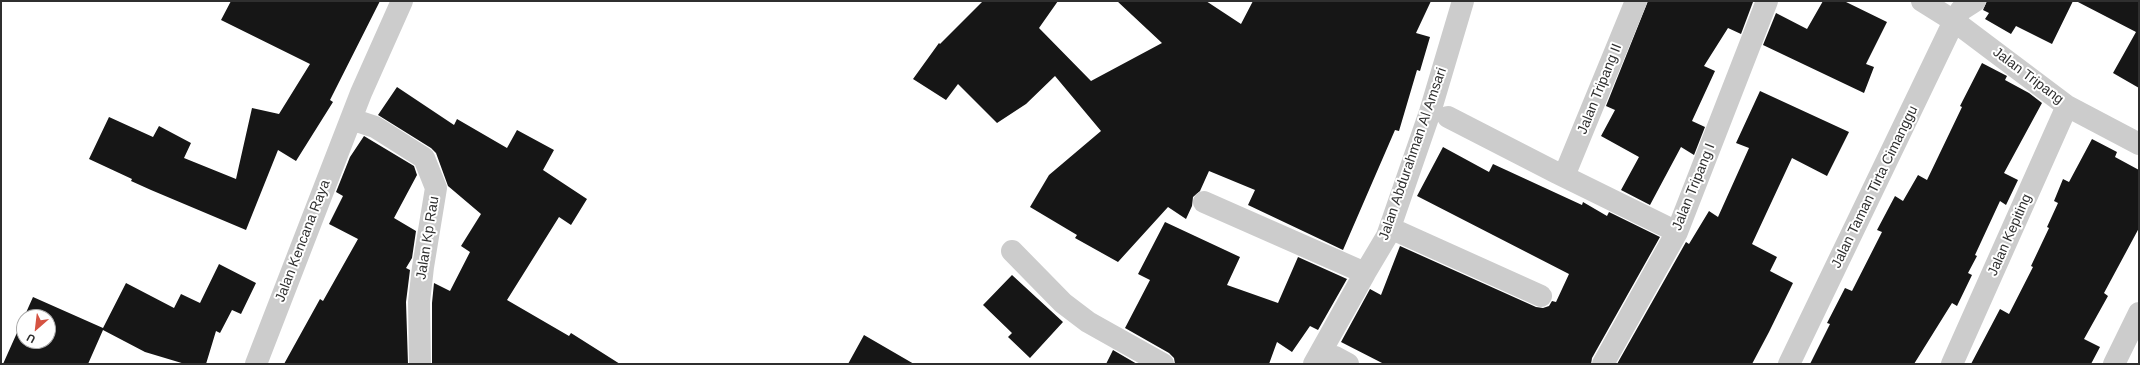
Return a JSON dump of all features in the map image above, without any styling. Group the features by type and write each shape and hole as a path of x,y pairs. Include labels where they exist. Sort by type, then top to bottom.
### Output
{"street":[{"path":"351,119 402,1"},
{"name":"Jalan Abdurahman Al Amsari","path":"1314,364 1364,272 1387,236 1432,105 1463,1"},
{"name":"Jalan Tripang II","path":"1564,176 1636,1"},
{"name":"Jalan Tripang I","path":"1603,364 1677,232 1767,1"},
{"name":"Jalan Tripang","path":"1922,1 1962,8 2067,106 2139,144"},
{"name":"Jalan Taman Tirta Cimanggu","path":"1790,364 1962,8"},
{"name":"Jalan Kepiting","path":"1952,364 2067,106"},
{"path":"1448,117 1677,232"},
{"name":"Jalan Kencana Raya","path":"256,364 351,119"},
{"name":"Jalan Kp Rau","path":"351,119 375,127 424,158 436,188 422,267 420,302 420,364"},
{"path":"1204,202 1364,272"},
{"path":"1390,228 1542,296"},
{"path":"1012,251 1063,303 1088,322 1163,364"},
{"path":"2114,364 2139,312"}],"building":[{"path":"231,1 380,1 330,100 333,102 296,161 278,150 246,230 131,181 132,179 89,159 109,117 153,137 159,126 191,143 184,158 236,179 252,108 279,114 310,64 221,20"},
{"path":"983,1 1058,1 1039,28 1091,81 1162,43 1117,1 1206,1 1241,24 1253,1 1431,1 1416,33 1430,37 1420,71 1417,70 1399,131 1395,130 1343,250 1248,205 1255,190 1209,171 1200,191 1193,197 1192,206 1186,219 1168,207 1118,262 1075,238 1077,235 1030,207 1049,175 1101,131 1055,76 1026,104 997,123 958,84 946,100 913,79 939,43 940,44"},
{"path":"1648,1 1753,2 1741,34 1728,28 1704,66 1715,71 1692,121 1705,127 1694,155 1681,147 1650,205 1621,190 1639,157 1601,136 1615,110 1606,106"},
{"path":"1823,1 1844,1 1887,22 1866,64 1874,67 1864,93 1763,45 1776,13 1807,29"},
{"path":"1987,1 2073,1 2052,44 2016,26 2011,34 1985,19 1989,13 1983,10"},
{"path":"2076,1 2139,1 2139,88 2113,73 2136,32"},
{"path":"1982,63 2007,76 2005,80 2029,93 2042,103 2004,173 2018,180 2006,205 2000,201 1975,255 1977,256 1968,273 1972,275 1957,306 1952,303 1914,364 1810,364 1830,324 1827,323 1845,288 1852,291 1882,232 1877,230 1895,196 1903,201 1918,175 1927,180 1962,107 1960,106"},
{"path":"397,87 454,125 457,119 507,148 517,130 554,150 543,170 587,199 571,225 559,217 507,300 569,336 571,333 620,364 432,364 432,303 434,283 450,291 470,252 461,246 481,214 448,186 436,153 431,148 378,115"},
{"path":"1760,91 1849,132 1827,176 1792,158 1752,244 1777,257 1770,271 1793,283 1769,332 1752,364 1617,364 1686,242 1689,244 1709,211 1718,217 1749,148 1736,143"},
{"path":"364,136 414,166 417,175 394,218 416,231 412,258 406,268 410,270 406,302 408,364 284,364 320,299 323,301 358,239 329,224 343,196 336,192 350,157"},
{"path":"2092,139 2117,152 2115,157 2139,170 2139,228 2104,293 2108,296 2084,339 2100,347 2091,364 1971,364 2000,309 2009,314 2033,267 2031,266 2049,228 2047,227 2058,203 2054,201 2063,179 2069,182"},
{"path":"1443,147 1489,172 1493,164 1582,205 1583,202 1607,216 1609,212 1660,237 1592,358 1591,364 1384,364 1341,342 1370,289 1381,295 1400,246 1536,307 1543,308 1549,306 1552,301 1556,302 1569,274 1417,196"},
{"path":"1165,222 1240,257 1227,285 1278,303 1298,257 1347,279 1318,330 1310,326 1292,352 1277,342 1269,364 1175,364 1174,358 1169,353 1125,328 1150,280 1138,274"},
{"path":"219,264 256,283 241,314 232,310 220,333 216,331 206,364 185,364 145,352 103,330 88,364 3,364 16,335 16,349 56,349 56,309 28,309 33,297 103,328 126,283 174,308 181,294 200,303"},
{"path":"1012,275 1063,322 1030,358 1008,337 1012,333 983,305"},
{"path":"864,335 914,364 848,364"},
{"path":"1113,350 1137,364 1106,364"}]}
